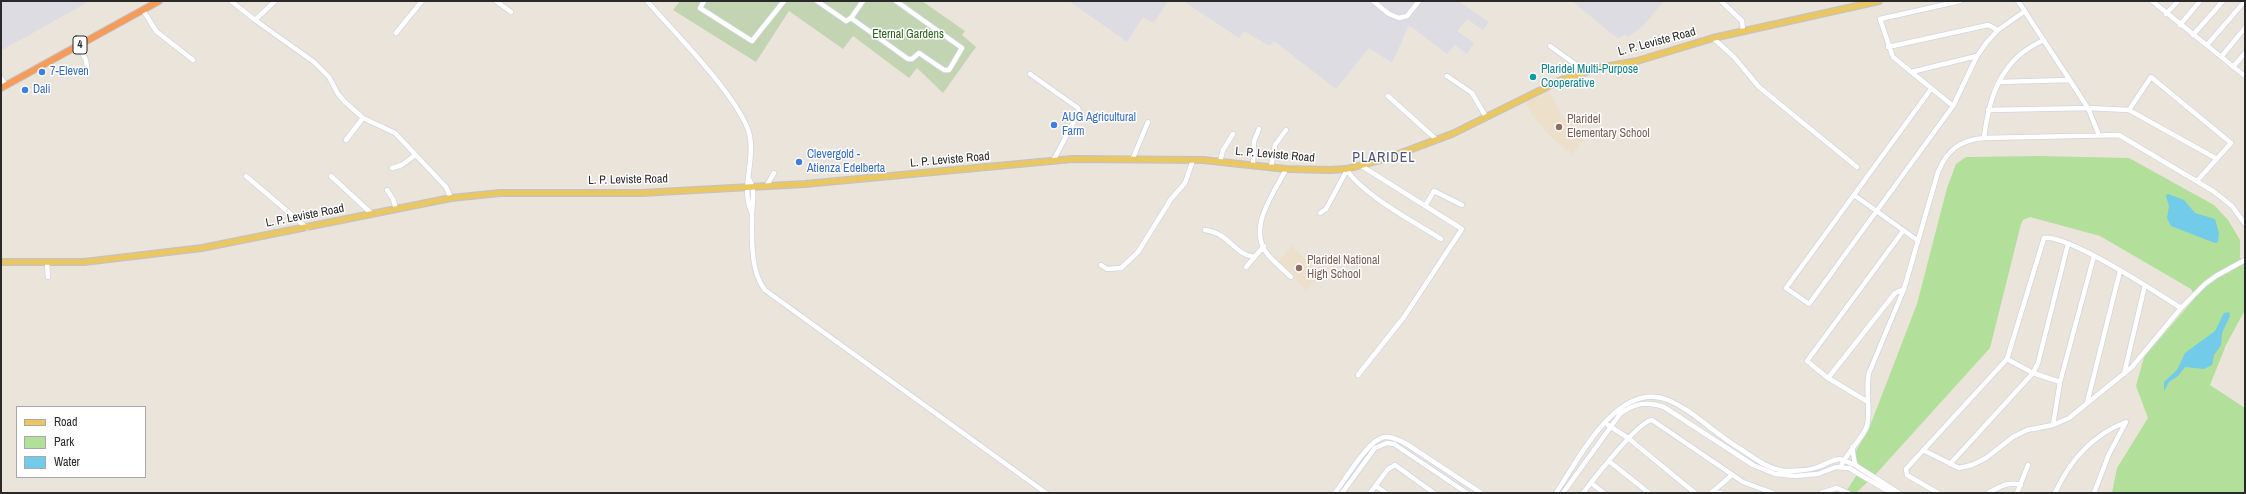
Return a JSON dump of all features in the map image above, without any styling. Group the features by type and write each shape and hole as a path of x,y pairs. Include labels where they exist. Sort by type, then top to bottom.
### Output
{"highway":[{"name":"4","path":"4,86 159,1"}],"main road":[{"name":"L. P. Leviste Road","path":"1,262 47,262 109,259 202,248 451,198 500,193 641,193 805,184 1054,160 1133,158 1193,160 1286,169 1346,169 1386,160 1437,140 1561,80 1579,74 1599,68 1637,61 1713,38 1879,1"}],"street":[{"path":"232,1 255,20 314,62 329,77 338,94 344,101 363,118 395,133 446,187 451,198"},
{"path":"255,20 275,1"},
{"path":"396,33 422,1"},
{"path":"496,1 511,12"},
{"path":"647,1 729,96 745,120 750,138 749,207 752,213 756,276 765,290 1046,493"},
{"path":"704,1 700,8 752,41 784,1"},
{"path":"817,1 845,21 851,18 863,1"},
{"path":"851,18 908,58 912,59 919,53 944,70 949,70 962,49 961,47 896,1"},
{"path":"1373,1 1389,14 1399,18 1407,16 1420,1"},
{"path":"1721,1 1742,21 1743,31"},
{"path":"1953,106 1894,57 1888,47 1880,19 1960,1"},
{"path":"2018,1 2088,108 2099,135"},
{"path":"2166,14 2178,1"},
{"path":"2180,24 2200,1"},
{"path":"2193,35 2223,1"},
{"path":"2153,2 2166,14 2245,76"},
{"path":"2207,46 2244,2"},
{"path":"143,10 156,31 193,60"},
{"path":"1931,89 1786,288 1809,304 1953,106 1977,56 1998,30 2025,11"},
{"path":"1888,47 1988,25 1998,30"},
{"path":"2221,57 2245,28"},
{"path":"1713,38 1734,57 1759,87 1857,167"},
{"path":"1984,138 1988,110 1999,82 2015,58 2030,46 2044,40"},
{"path":"78,46 86,60 87,67"},
{"path":"1550,46 1575,64 1579,74"},
{"path":"2233,67 2245,53"},
{"path":"1911,72 1977,56"},
{"path":"1030,74 1078,108 1079,112 1054,160"},
{"path":"1447,76 1472,93 1486,117"},
{"path":"2128,110 2151,77 2231,143 2197,181"},
{"path":"1,78 4,86"},
{"path":"1999,82 2069,80"},
{"path":"1388,96 1437,140"},
{"path":"1988,110 2088,108 2128,110 2217,159"},
{"path":"346,140 363,118"},
{"path":"1133,158 1148,122"},
{"path":"1253,166 1254,141 1259,129"},
{"path":"1271,167 1275,145 1286,130"},
{"path":"1220,162 1222,150 1233,134"},
{"path":"1841,466 1852,447 1866,428 1868,402 1866,383 1869,373 1904,289 1938,172 1944,159 1959,144 1970,140 1984,138 2119,135 2197,181 2232,206 2245,224"},
{"path":"392,168 402,165 415,155"},
{"path":"1101,265 1107,269 1121,268 1138,252 1171,199 1185,183 1193,160"},
{"path":"1358,375 1404,317 1462,229 1360,165"},
{"path":"1286,169 1262,216 1260,225 1264,246 1268,255 1291,277"},
{"path":"1320,213 1326,209 1346,169 1353,178 1388,205 1441,239"},
{"path":"767,185 774,173"},
{"path":"246,176 307,228"},
{"path":"331,176 372,214"},
{"path":"387,190 393,199 396,209"},
{"path":"1425,206 1434,191 1462,205"},
{"path":"1854,195 1917,240"},
{"path":"1205,230 1224,235 1242,254 1254,257"},
{"path":"1868,402 1828,378 1807,361 1903,231"},
{"path":"1938,493 1906,473 1906,469 2007,360 2042,240 2046,237 2068,244 2094,256 2145,285 2181,308"},
{"path":"1950,464 2033,372 2038,363 2068,244"},
{"path":"1246,267 1264,246"},
{"path":"2054,424 2060,382 2094,256"},
{"path":"1924,450 1959,468 1972,465 1986,458 2013,437 2027,430 2054,424 2069,418 2132,367 2181,308 2216,276 2245,260"},
{"path":"47,262 48,277"},
{"path":"2087,403 2120,271"},
{"path":"2124,374 2145,285"},
{"path":"1828,378 1895,293 1904,289"},
{"path":"2007,360 2060,382"},
{"path":"1556,493 1604,423 1617,409 1627,402 1640,397 1653,397 1668,400 1695,416 1731,444 1768,467 1783,471 1802,471 1817,468 1835,460 1844,460 1855,465 1899,493"},
{"path":"1563,493 1620,414 1630,406 1641,403 1652,403 1664,407 1753,464 1775,474 1807,476 1841,466 1849,468 1891,493"},
{"path":"1583,493 1610,462 1628,438 1645,422 1652,420 1721,465 1743,482 1773,493"},
{"path":"2055,493 2065,472 2092,440 2107,429 2126,422 2109,454 2094,493"},
{"path":"1604,423 1628,438 1695,493"},
{"path":"1335,493 1374,441 1386,437 1393,437 1405,443 1481,493"},
{"path":"1342,493 1376,448 1387,443 1394,444 1467,493"},
{"path":"1852,447 1855,465"},
{"path":"1610,462 1649,493"},
{"path":"1370,493 1388,469 1395,465 1434,493"},
{"path":"2017,493 2028,466"},
{"path":"1712,493 1732,475"},
{"path":"1988,493 2006,483 2011,482 2021,485"},
{"path":"1591,483 1604,493"},
{"path":"1376,486 1386,493"},
{"path":"1821,493 1833,491 1837,488 1848,493"},
{"path":"1712,493 1721,493"}],"shaded area":[{"path":"1,1 90,1 2,50"},
{"path":"1069,1 1168,1 1154,23 1143,17 1127,42"},
{"path":"1183,1 1458,1 1489,22 1483,30 1467,19 1457,31 1474,43 1467,54 1455,45 1447,54 1409,25 1392,63 1369,48 1336,89 1274,41 1270,46 1244,31 1239,38"},
{"path":"1572,1 1664,1 1644,25 1628,37 1625,34 1618,39"},
{"name":"Plaridel Elementary School","path":"1547,88 1561,115 1587,136 1572,154 1552,138 1534,118 1523,99"},
{"name":"Plaridel National High School","path":"1292,246 1321,274 1306,290 1277,263"}],"green space":[{"name":"Eternal Gardens","path":"680,1 922,1 965,31 962,35 976,47 943,93 917,68 909,78 853,36 843,49 789,11 756,62 673,10"},
{"path":"2040,156 2129,158 2214,205 2228,220 2240,240 2240,257 2245,265 2245,310 2226,345 2210,385 2245,408 2245,493 2112,493 2117,468 2148,418 2136,386 2144,357 2195,298 2191,289 2100,236 2030,217 2023,220 2021,224 1990,348 1875,475 1856,493 1845,493 1862,467 1854,458 1857,449 1868,431 1917,304 1947,188 1956,164 1966,157"}],"water":[{"path":"2168,194 2184,200 2195,213 2215,219 2219,233 2218,242 2215,243 2171,226 2167,218 2169,206 2166,196"},
{"path":"2229,312 2230,316 2222,333 2221,345 2214,355 2212,365 2204,369 2185,367 2178,376 2169,382 2164,391 2164,382 2177,370 2185,353 2215,331 2224,313"}],"place":[{"name":"7-Eleven","path":"42,72"},
{"name":"Plaridel Multi-Purpose Cooperative","path":"1533,77"},
{"name":"Dali","path":"25,90"},
{"name":"AUG Agricultural Farm","path":"1054,125"},
{"name":"Plaridel Elementary School","path":"1559,127"},
{"name":"Clevergold - Atienza Edelberta","path":"799,162"},
{"name":"Plaridel National High School","path":"1299,268"}],"district":[{"name":"PLARIDEL","path":"1384,158"}]}
